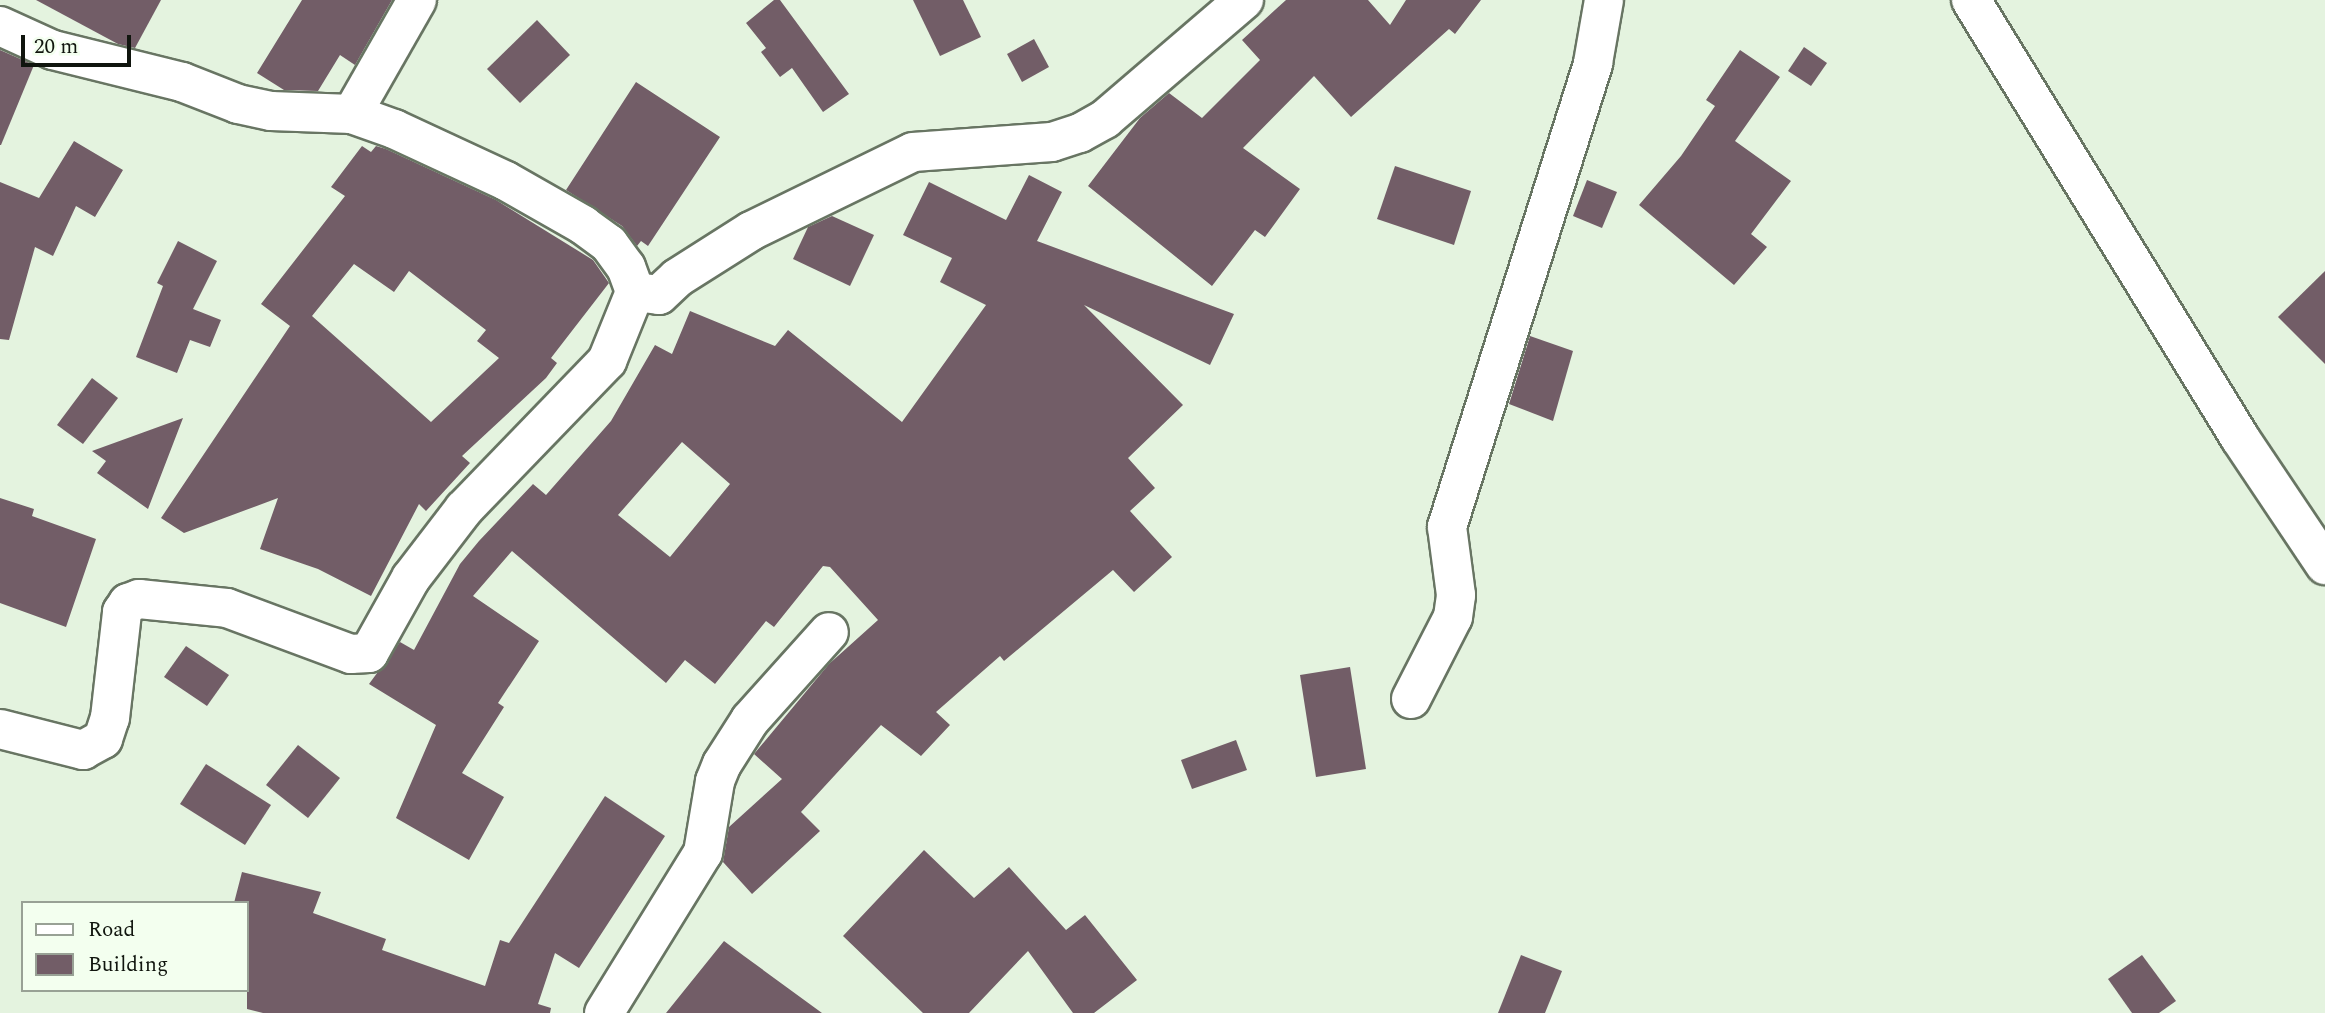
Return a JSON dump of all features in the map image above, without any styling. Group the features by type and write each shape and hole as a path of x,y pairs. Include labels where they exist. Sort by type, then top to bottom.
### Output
{"street":[{"path":"352,114 417,0"},
{"path":"635,292 659,295 677,278 751,231 914,152 1043,143 1080,133 1105,119 1244,0"},
{"path":"1411,699 1453,617 1456,594 1447,527 1593,63 1604,0"},
{"path":"1971,0 2240,438 2325,565"},
{"path":"0,26 53,50 183,82 238,104 271,111 352,114 506,181 583,225 609,244 626,267 635,292 607,361 464,509 411,578 369,653 351,654 227,608 139,599 128,603 122,612 110,718 103,739 83,750 0,729"},
{"path":"604,1013 703,853 715,781 722,764 750,720 829,632"}],"building":[{"path":"36,0 161,0 135,48 118,44"},
{"path":"302,0 392,0 355,65 340,55 318,91 284,90 257,73"},
{"path":"774,0 780,0 849,94 823,112 792,68 780,77 761,52 766,48 746,23"},
{"path":"913,0 963,0 981,37 940,56"},
{"path":"1286,0 1368,0 1390,25 1406,0 1481,0 1455,34 1449,29 1351,117 1314,76 1243,148 1300,189 1265,237 1255,230 1212,286 1088,186 1140,118 1169,93 1202,118 1260,60 1242,40"},
{"path":"537,20 570,55 520,103 487,69"},
{"path":"1034,39 1049,67 1022,82 1007,54"},
{"path":"1804,47 1827,63 1811,86 1788,71"},
{"path":"0,50 34,65 1,145 0,145"},
{"path":"1740,50 1780,77 1735,141 1791,181 1751,234 1767,247 1734,285 1639,205 1681,156 1715,106 1706,100"},
{"path":"636,82 720,137 648,246 641,241 637,246 622,226 566,190"},
{"path":"74,141 123,170 95,217 76,206 53,256 35,247 9,340 0,339 0,182 39,198"},
{"path":"362,146 371,152 376,146 386,149 496,200 593,260 609,283 551,358 557,363 546,378 462,456 470,463 426,511 419,504 371,596 318,569 260,549 278,498 184,533 161,518 290,326 261,304 345,196 331,187","holes":["354,264 394,292 409,271 486,330 477,341 499,358 431,422 312,316"]},
{"path":"1395,166 1471,191 1454,245 1377,219"},
{"path":"1029,175 1062,192 1037,241 1234,314 1210,365 1084,305 1183,405 1128,458 1155,488 1130,511 1172,557 1134,592 1113,570 1004,661 1000,656 936,712 950,725 921,756 881,725 801,812 820,831 752,894 723,862 729,827 782,779 754,754 829,664 878,620 830,567 823,566 774,627 766,621 715,684 685,660 666,683 512,551 473,596 539,641 498,703 504,707 462,773 504,797 469,860 396,818 436,725 369,684 400,642 414,650 460,564 479,541 533,484 546,495 611,421 655,345 672,354 690,311 775,346 788,330 902,422 986,305 940,282 952,258 903,235 929,182 1006,220","holes":["682,442 730,484 670,557 618,515"]},
{"path":"1587,180 1617,192 1602,228 1573,216"},
{"path":"832,216 874,235 850,286 793,259 808,227"},
{"path":"178,241 217,261 193,309 221,320 210,347 190,340 177,373 136,357 163,286 157,283"},
{"path":"2325,271 2325,364 2278,317"},
{"path":"1530,336 1573,351 1553,421 1509,404"},
{"path":"92,378 118,398 83,444 57,425"},
{"path":"183,418 148,509 97,473 106,461 92,451"},
{"path":"0,498 34,509 32,516 96,539 66,627 0,603"},
{"path":"186,646 229,675 207,706 164,677"},
{"path":"1350,667 1366,769 1316,777 1300,675"},
{"path":"1236,740 1247,770 1192,789 1181,760"},
{"path":"298,745 340,778 308,818 266,785"},
{"path":"206,764 271,805 245,845 180,804"},
{"path":"605,796 665,836 579,968 555,953 538,1004 551,1008 550,1013 263,1013 247,1009 248,901 235,901 242,872 321,892 313,913 386,939 382,950 485,986 500,940 509,943"},
{"path":"924,850 974,898 1009,867 1066,930 1085,915 1137,980 1094,1013 1073,1013 1028,951 969,1013 923,1013 843,936"},
{"path":"724,941 744,956 822,1013 666,1013"},
{"path":"1521,955 1562,971 1545,1013 1498,1013"},
{"path":"2142,955 2176,1001 2159,1013 2132,1013 2108,979"}]}
